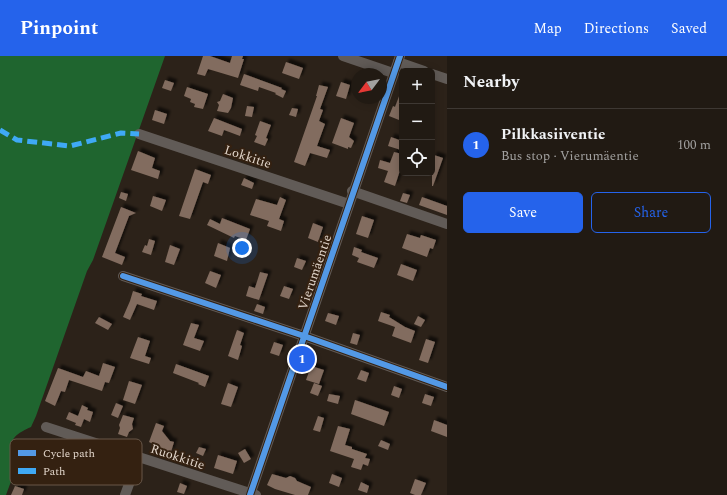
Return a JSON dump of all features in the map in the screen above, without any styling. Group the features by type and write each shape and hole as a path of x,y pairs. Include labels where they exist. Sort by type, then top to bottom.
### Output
{"street":[{"path":"343,56 393,73"},
{"path":"399,59 418,68"},
{"name":"Vierumäentie","path":"252,494 349,204 352,191 399,59"},
{"path":"435,75 447,79"},
{"name":"Lokkitie","path":"139,134 349,204"},
{"path":"352,191 447,224"},
{"path":"123,276 304,336 447,387"},
{"name":"Ruokkitie","path":"46,427 83,439"},
{"name":"Ruokkitie","path":"142,458 252,494"},
{"path":"125,495 129,485"}],"green space":[{"path":"0,56 165,56 36,416 31,427 20,433 14,439 10,439 10,484 6,495 0,495"}],"building":[{"path":"203,56 210,56 230,63 232,56 243,56 242,59 244,59 238,78 208,69 205,76 197,74"},
{"path":"286,62 303,68 299,79 282,73"},
{"path":"244,74 282,88 281,89 286,91 283,98 275,94 276,93 259,87 258,91 240,85"},
{"path":"165,80 174,83 171,91 162,88"},
{"path":"341,82 350,85 346,99 336,96"},
{"path":"319,85 328,87 320,109 323,110 319,121 325,124 317,146 330,150 327,158 310,153 305,166 294,162 317,96"},
{"path":"187,87 208,94 203,109 194,107 195,104 190,102 191,99 184,96"},
{"path":"223,94 233,98 231,108 228,113 217,111 219,105 217,102 220,101"},
{"path":"399,96 399,120 389,116 393,106 395,107"},
{"path":"247,106 254,107 252,117 245,116"},
{"path":"292,108 298,109 296,117 289,115"},
{"path":"155,110 167,114 164,124 152,120"},
{"path":"214,118 242,129 240,136 224,130 222,136 208,131"},
{"path":"341,118 354,123 349,137 354,141 351,148 348,147 348,149 332,143"},
{"path":"260,121 271,125 266,138 268,139 265,146 254,142 257,136 255,135"},
{"path":"391,137 399,140 399,149 388,146"},
{"path":"138,151 155,158 152,168 160,171 158,179 131,170"},
{"path":"394,152 399,153 399,173 395,186 384,182 388,171 378,168 380,160 390,163"},
{"path":"435,155 443,158 432,186 432,176 435,176"},
{"path":"195,169 211,175 208,184 203,182 190,219 179,216"},
{"path":"244,178 254,183 252,189 241,185"},
{"path":"121,192 128,194 126,201 119,198"},
{"path":"403,193 410,195 407,203 400,201"},
{"path":"153,196 166,200 162,211 150,206"},
{"path":"280,197 286,200 279,219 284,221 281,231 267,226 269,221 250,215 256,199 277,205"},
{"path":"422,197 447,206 447,215 419,205"},
{"path":"121,207 136,213 129,216 115,253 125,257 122,265 102,257"},
{"path":"362,216 374,220 368,238 356,234"},
{"path":"222,218 250,229 246,240 235,236 234,238 207,225 210,219 220,224"},
{"path":"313,223 323,227 318,242 308,238"},
{"path":"407,234 420,238 421,235 436,240 433,249 430,248 427,257 402,248"},
{"path":"149,239 155,241 151,255 142,252 145,245 147,246"},
{"path":"218,243 230,248 227,261 214,256"},
{"path":"170,245 180,249 174,265 165,262"},
{"path":"354,247 362,250 361,252 378,258 374,268 357,262 359,258 352,255"},
{"path":"297,258 306,261 302,270 294,267"},
{"path":"401,264 417,270 413,281 397,275"},
{"path":"210,271 221,275 216,288 205,283"},
{"path":"260,272 268,274 259,300 246,296 249,286 255,288"},
{"path":"284,286 293,289 289,299 280,296"},
{"path":"133,291 142,294 141,296 157,301 154,310 137,304 130,320 123,317"},
{"path":"257,304 265,307 263,314 254,311"},
{"path":"381,312 390,315 389,317 405,327 415,331 411,343 392,336 395,327 378,321"},
{"path":"328,313 339,316 336,325 325,321"},
{"path":"418,316 425,320 421,327 414,324"},
{"path":"99,317 112,324 108,330 95,323"},
{"path":"191,323 199,325 194,338 204,341 200,351 183,345"},
{"path":"237,330 244,333 240,345 242,346 238,360 228,356"},
{"path":"353,333 360,335 357,345 350,343"},
{"path":"138,337 150,341 145,356 151,358 149,364 130,358"},
{"path":"426,339 435,342 428,363 419,360"},
{"path":"274,342 283,345 279,356 270,353"},
{"path":"103,363 115,367 109,383 105,382 102,391 69,380 65,392 61,391 55,406 45,401 58,368 83,377 86,371 99,376"},
{"path":"176,364 209,376 205,387 198,384 199,383 173,373"},
{"path":"311,366 324,370 319,384 306,380"},
{"path":"361,370 369,373 366,382 357,379"},
{"path":"129,381 142,385 135,404 123,400"},
{"path":"228,383 238,387 231,407 221,404"},
{"path":"314,383 322,386 318,396 310,393"},
{"path":"394,386 402,389 399,398 391,395"},
{"path":"329,394 340,396 338,404 327,401"},
{"path":"425,394 434,397 431,406 422,403"},
{"path":"355,400 389,412 384,426 351,414"},
{"path":"116,403 123,406 118,418 111,415"},
{"path":"82,405 88,408 87,410 93,412 90,422 84,419 81,427 66,419 69,412 78,416"},
{"path":"123,415 134,418 132,424 133,429 129,432 127,437 118,434 120,428 119,425"},
{"path":"318,416 324,418 320,432 313,430"},
{"path":"434,420 447,425 447,437 431,431"},
{"path":"156,423 164,426 162,431 170,441 174,442 171,452 153,446 153,444 149,442"},
{"path":"338,426 350,429 345,445 367,454 365,458 370,459 368,466 363,464 361,470 351,467 354,459 330,451"},
{"path":"381,440 390,444 388,450 378,446"},
{"path":"199,447 206,449 203,456 196,453"},
{"path":"245,449 251,459 244,463 238,453"},
{"path":"218,455 237,461 233,474 214,468"},
{"path":"272,474 286,478 290,476 311,487 308,495 295,495 267,485"},
{"path":"332,474 342,478 339,487 329,483"},
{"path":"415,479 426,483 421,495 410,493"},
{"path":"361,482 369,486 367,493 358,490"},
{"path":"180,483 187,486 184,494 177,492"},
{"path":"15,486 24,489 22,495 11,495"}],"marked path":[{"path":"0,130 17,140 70,146 121,133 139,134"}],"cycle path":[{"path":"250,495 400,56"},
{"path":"123,276 304,336 447,387"}],"place":[{"name":"Pilkkasiiventie","path":"302,359"}]}
